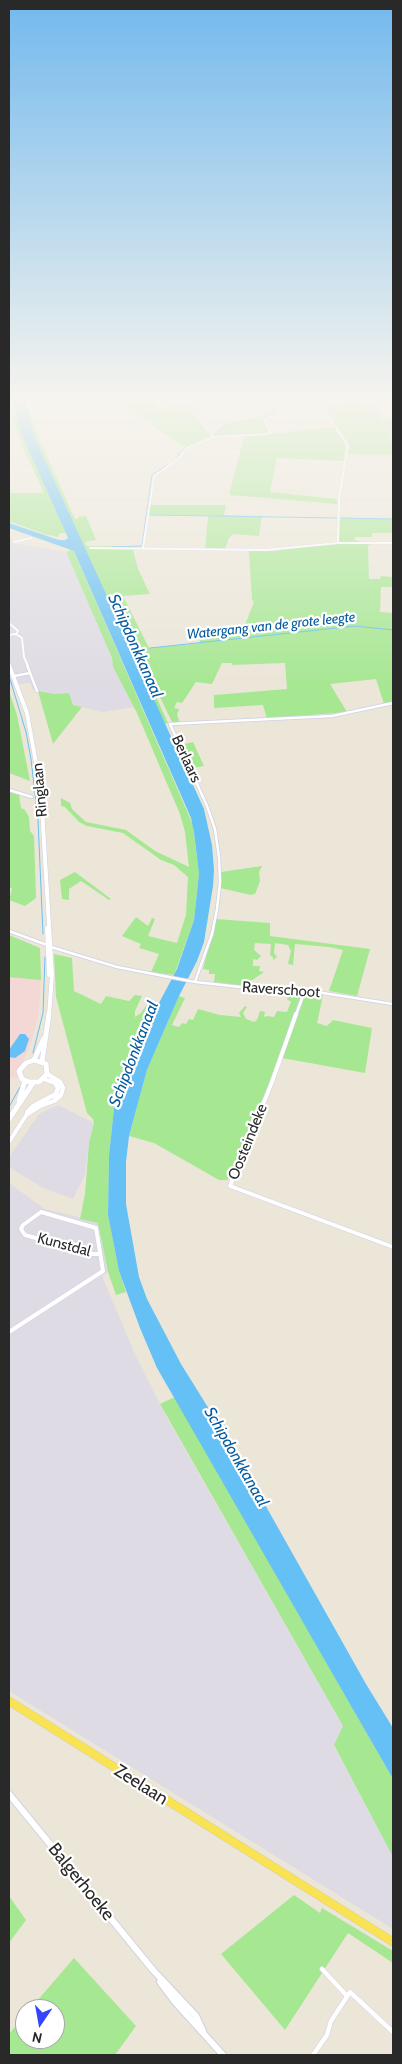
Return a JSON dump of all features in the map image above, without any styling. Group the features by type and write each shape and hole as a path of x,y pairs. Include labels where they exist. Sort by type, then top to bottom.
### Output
{"main road":[{"name":"Ringlaan","path":"9,665 27,713 38,766 51,981 50,1008 42,1062"},
{"name":"Ringlaan","path":"48,920 47,937 49,948"},
{"name":"Ringlaan","path":"34,1060 46,1035"},
{"path":"34,1060 42,1062 48,1068 44,1079 33,1083 25,1081 19,1075 20,1068 26,1063 34,1060"},
{"path":"18,1104 25,1081"},
{"path":"9,1119 33,1083"},
{"name":"Zeelaan","path":"9,1701 393,1942"},
{"name":"Balgerhoeke","path":"9,1794 153,1970 169,1996 223,2055"}],"street":[{"path":"143,548 151,494"},
{"path":"338,543 340,494"},
{"path":"9,544 31,538"},
{"path":"90,548 266,550 338,543 393,543"},
{"path":"9,623 18,631 16,634"},
{"path":"9,635 16,634 22,638 22,650 37,691"},
{"path":"14,676 30,673"},
{"name":"Berlaars","path":"195,982 207,951 217,909 220,882 219,856 208,806 170,724 332,716 393,703"},
{"path":"9,790 32,797"},
{"name":"Raverschoot","path":"9,931 49,948 117,968 195,982 250,988 305,990 393,1004"},
{"name":"Oosteindeke","path":"305,990 272,1082 230,1186 393,1247"},
{"path":"27,1114 40,1106 54,1101 61,1095 63,1088 60,1082 47,1074"},
{"path":"9,1142 33,1106 56,1094 58,1088 55,1083 44,1079"},
{"name":"Kunstdal","path":"9,1332 100,1275 103,1266 97,1230 92,1226 41,1212 23,1225 21,1229 25,1235 93,1254 100,1254"},
{"path":"322,1969 393,2032"},
{"path":"313,2055 327,2035 331,2021 348,1994"}],"shaded area":[{"path":"9,532 13,543 66,552 112,658 113,667 134,707 103,712 73,705 69,693 54,694 33,690 30,683 9,685"},
{"path":"9,977 41,980 39,1012 33,1037 17,1079 9,1077"},
{"path":"58,1105 94,1123 89,1143 85,1175 73,1199 43,1188 9,1167 9,1157 39,1114"},
{"path":"9,1183 45,1209 98,1222 108,1272 102,1276 135,1354 166,1416 343,1726 334,1746 393,1857 393,1929 9,1691"}],"green space":[{"path":"9,494 49,494 66,533 60,533 58,537 9,521"},
{"path":"60,494 64,494 75,519 86,516 96,540 85,542 87,546 132,546 138,569 150,594 123,596 149,648 200,643 199,632 243,630 254,602 252,600 249,551 275,551 305,546 339,544 339,518 393,519 393,533 372,533 372,537 355,537 354,540 372,544 368,545 369,579 380,579 381,576 393,577 393,587 381,587 380,612 393,613 393,702 384,704 376,679 330,684 347,712 267,719 263,705 214,708 214,695 287,689 285,663 232,665 232,663 222,663 212,684 196,682 182,703 177,702 174,708 179,709 177,715 180,723 172,722 138,652 136,652 168,723 164,724"},
{"path":"292,494 337,499 337,504 229,495"},
{"path":"150,505 226,505 224,515 262,516 259,536 233,534 229,538 225,549 205,549 208,516 149,515"},
{"path":"73,549 193,825 199,874 194,920 174,975 151,972 159,954 139,948 141,944 122,936 136,917 148,926 152,918 155,919 148,936 177,943 186,915 188,877 174,865 161,860 123,833 87,826 79,822 65,807 61,806 61,798 70,803 72,809 86,822 126,830 155,851 189,867 185,832 180,814 137,713 113,667 112,658 66,552"},
{"path":"9,691 17,715 30,781 9,773"},
{"path":"38,691 54,694 69,693 73,705 82,707 53,744"},
{"path":"193,742 204,766 192,768 181,745"},
{"path":"9,792 19,794 21,808 25,810 29,817 30,831 34,836 36,898 25,906 9,900 12,889 9,886"},
{"path":"262,866 259,872 260,881 255,894 251,895 220,888 221,872"},
{"path":"75,872 111,899 109,900 81,881 69,889 69,900 62,899 60,880"},
{"path":"216,919 270,923 270,936 370,949 357,996 329,991 343,950 329,947 295,944 293,965 288,964 291,951 288,945 275,943 274,953 277,957 273,960 273,957 270,955 271,944 255,943 254,950 261,956 257,960 253,959 253,966 260,966 259,971 264,972 251,981 250,987 214,982 215,974 209,974 209,970 203,969"},
{"path":"9,935 40,948 41,980 9,977"},
{"path":"54,954 72,958 74,991 101,1004 106,996 129,1001 135,995 142,996 135,1011 135,1017 141,1013 148,1003 157,1005 132,1054 120,1085 114,1109 109,1155 108,1215 119,1271 126,1292 116,1295 108,1272 98,1223 80,1219 85,1194 89,1143 94,1123 87,1113 56,997"},
{"path":"288,993 301,995 266,1091 228,1180 219,1180 154,1143 129,1136 147,1070 179,996 185,998 172,1025 179,1027 182,1023 186,1024 189,1019 193,1020 198,1009 220,1015 241,1017 239,1013 245,1006 247,1007 243,1013 246,1019 254,1022 257,1020 260,1011 265,1012 264,1017 274,1017 277,1011 287,1012 291,1002 287,999"},
{"path":"306,993 323,995 317,1023 327,1026 333,1020 372,1028 365,1073 282,1058"},
{"path":"175,1397 393,1779 393,1857 334,1745 343,1726 160,1404"},
{"path":"294,1895 320,1913 322,1908 393,1951 393,1963 348,1933 285,2030 221,1954"},
{"path":"9,1896 26,1920 9,1943"},
{"path":"74,1958 136,2026 115,2055 9,2055 9,2034 15,2027 15,2049 65,2049 65,1999 39,1999"}],"water":[{"name":"Schipdonkkanaal","path":"48,494 61,494 204,809 212,845 213,886 204,942 147,1070 129,1136 126,1162 126,1204 139,1277 147,1299 181,1364 232,1446 366,1684 393,1728 393,1779 157,1368 119,1271 108,1215 109,1155 114,1109 120,1085 132,1054 177,969 194,920 199,874 191,818 74,551 9,528 9,523 59,540 68,538"},
{"path":"20,1034 25,1034 29,1039 25,1051 15,1058 9,1057 9,1050"}],"waterway":[{"path":"111,547 142,546 149,494"},
{"path":"150,515 337,518"},
{"path":"341,518 393,519"},
{"name":"Watergang van de grote leegte","path":"150,648 355,626 393,630"},
{"path":"10,679 26,732 31,759 38,820 43,934"},
{"path":"33,1053 43,1013 45,957"},
{"path":"9,1107 20,1087"}]}
